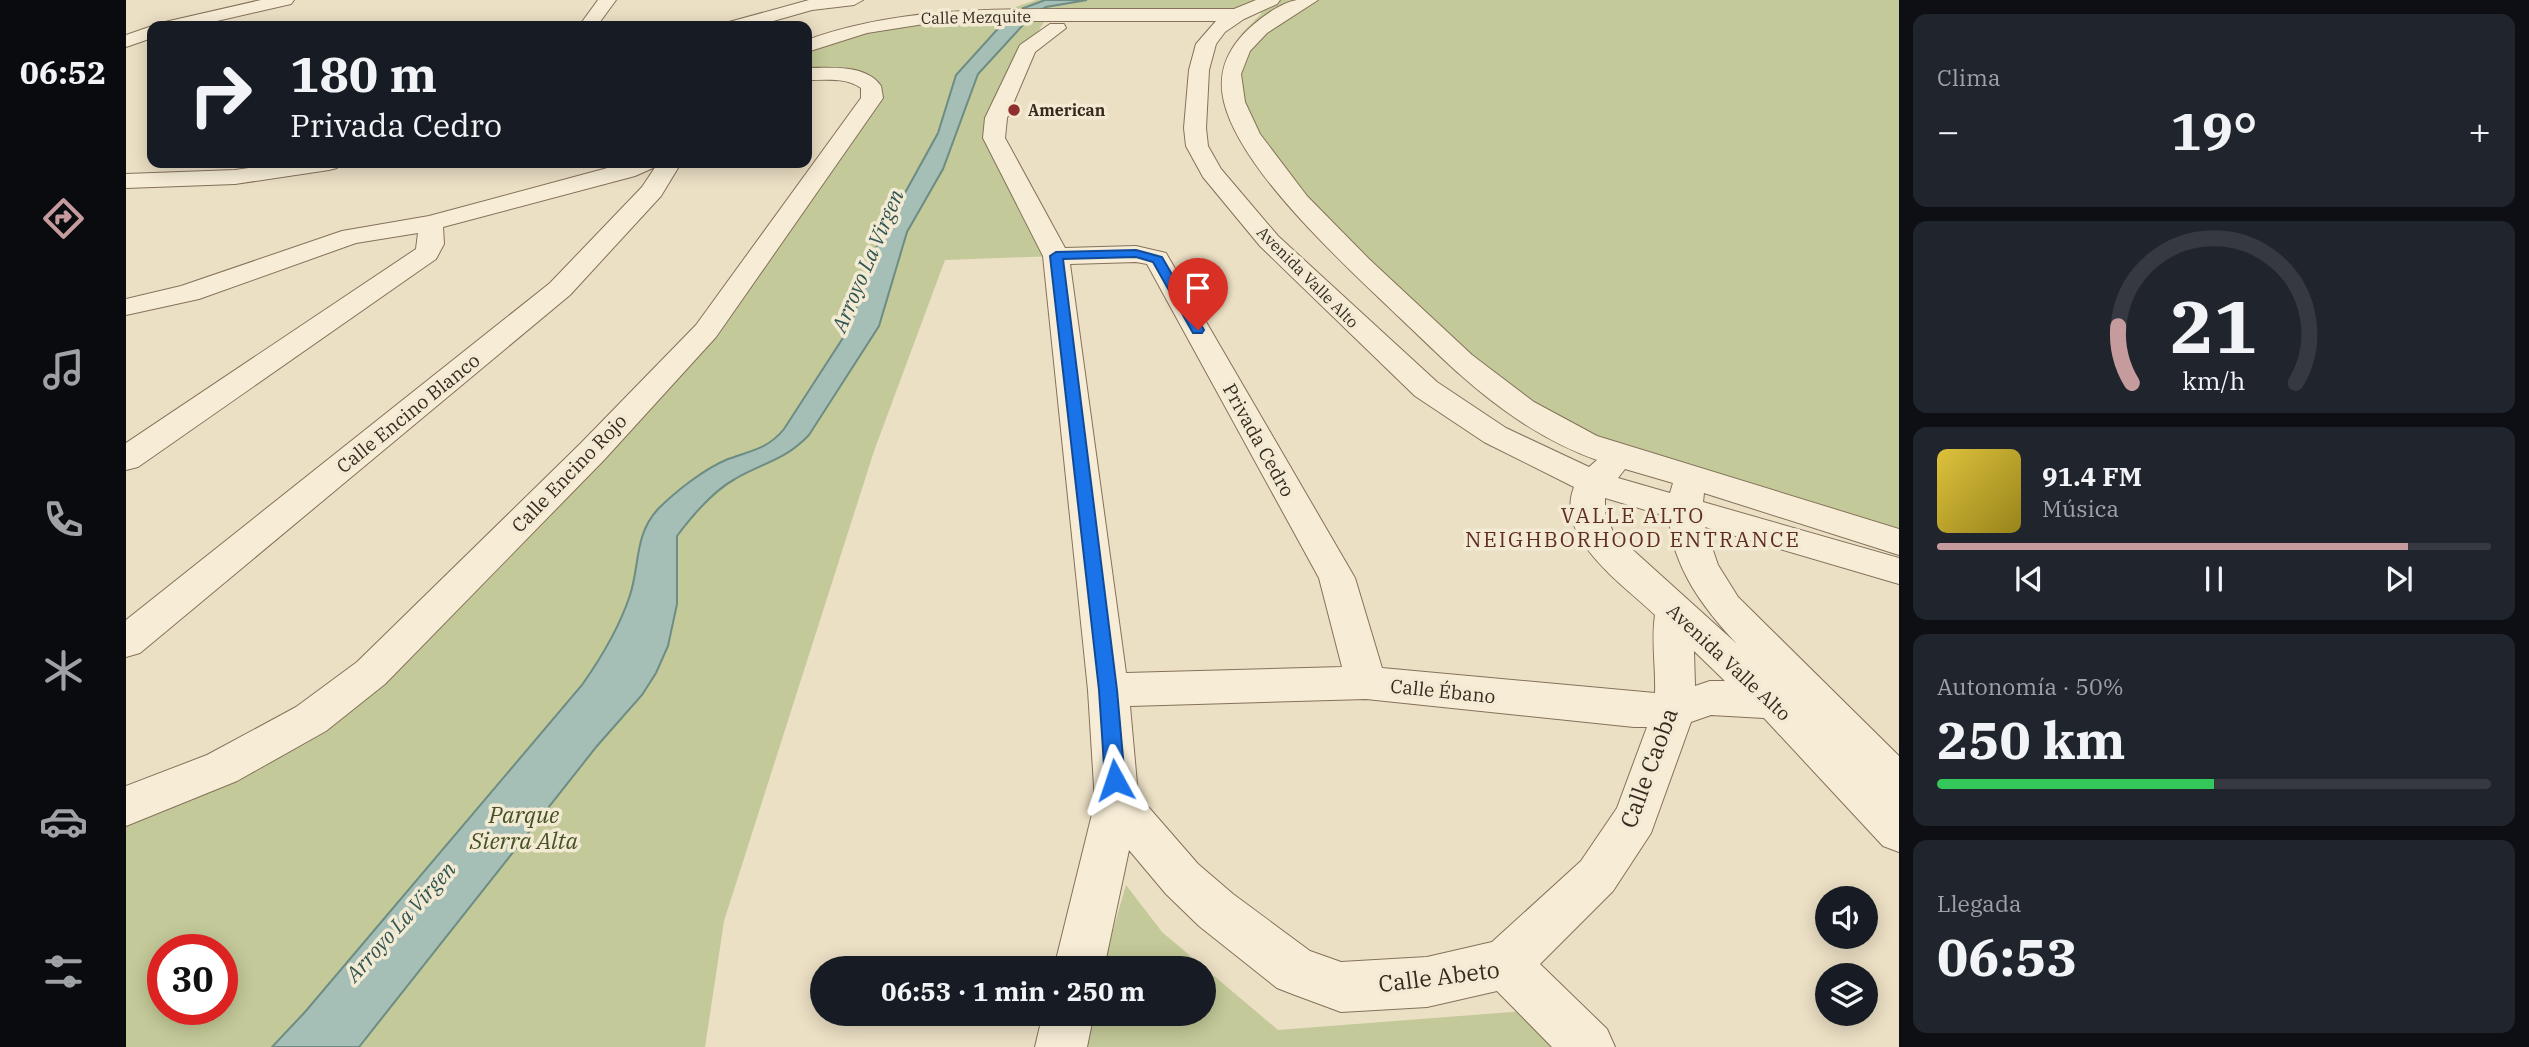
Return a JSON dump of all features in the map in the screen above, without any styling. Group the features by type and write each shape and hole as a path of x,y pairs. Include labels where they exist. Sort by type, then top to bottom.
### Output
{"street":[{"path":"194,21 285,0"},
{"path":"591,21 607,0"},
{"path":"754,21 811,5 854,0"},
{"path":"1206,44 1218,28 1237,15 1271,0"},
{"name":"Avenida Valle Alto","path":"1309,0 1289,9 1248,40 1236,57 1231,73 1234,102 1278,177 1332,239 1492,387 1529,414 1570,437 1607,470"},
{"name":"Calle Mezquite","path":"1149,15 1187,29 1206,44"},
{"name":"Calle Mezquite","path":"812,44 850,30 907,19 1237,15"},
{"path":"1057,28 1027,50 996,118 994,138 1056,256 1108,690 1117,803 1082,956"},
{"path":"126,41 147,35"},
{"name":"Avenida Valle Alto","path":"1206,44 1199,70 1195,128 1197,146 1211,172 1269,241 1426,389 1495,435 1687,492 1899,542"},
{"name":"Calle Encino Rojo","path":"126,806 222,768 311,719 371,673 592,452 705,331 872,98 871,86 854,76 812,74"},
{"path":"131,183 235,177 295,168"},
{"name":"Calle Encino Blanco","path":"126,642 560,289 641,175 657,168"},
{"path":"126,307 189,293 351,236 430,223 641,175"},
{"path":"126,459 427,253 431,244 430,223"},
{"name":"Privada Cedro","path":"1056,256 1136,254 1157,259 1336,578 1366,683"},
{"name":"Avenida Valle Alto","path":"1607,470 1586,511 1591,529 1626,568 1775,703 1899,832"},
{"name":"Avenida Valle Alto","path":"1687,492 1899,571"},
{"name":"Avenida Valle Alto","path":"1687,492 1691,547 1702,577 1725,607 1899,785"},
{"name":"Calle Caoba","path":"1505,964 1597,876 1635,819 1674,711 1676,666 1672,632 1675,610"},
{"name":"Calle Ébano","path":"1108,690 1366,683 1634,710 1674,711 1710,698 1740,698 1775,703"},
{"name":"Calle Abeto","path":"1117,803 1182,879 1216,910 1295,970 1341,987 1378,986 1427,982 1505,964 1589,1047"},
{"path":"1061,1047 1066,1026"}],"green space":[{"path":"1036,0 1899,0 1899,540 1620,458 1476,372 1255,143 1231,79 1241,34 1262,13 1003,11"},
{"name":"Parque Sierra Alta","path":"1048,15 1027,50 996,118 1056,256 945,260 874,451 724,921 705,1047 126,1047 126,805 311,719 705,331 871,86 844,74 812,74 812,44 881,22"},
{"path":"1126,885 1162,932 1190,956 1105,956"},
{"path":"1216,978 1278,1030 1525,1011 1562,1047 1079,1047 1085,1026 1216,1026"}],"water":[{"name":"Arroyo La Virgen","path":"1045,0 1087,0 1046,7 1034,13 978,74 943,169 907,232 879,326 809,435 782,456 745,473 719,490 696,512 677,536 677,604 668,646 642,695 597,746 359,1047 272,1047 305,1012 582,685 621,618 633,584 641,540 650,519 658,509 700,474 719,463 765,445 784,429 850,327 879,240 938,133 956,75 1013,12"}],"place":[{"name":"American","path":"1014,110"}],"district":[{"name":"VALLE ALTO NEIGHBORHOOD ENTRANCE","path":"1633,528"}],"route":[{"path":"1115,780 1108,690 1056,256 1136,254 1157,259 1198,330"}]}
